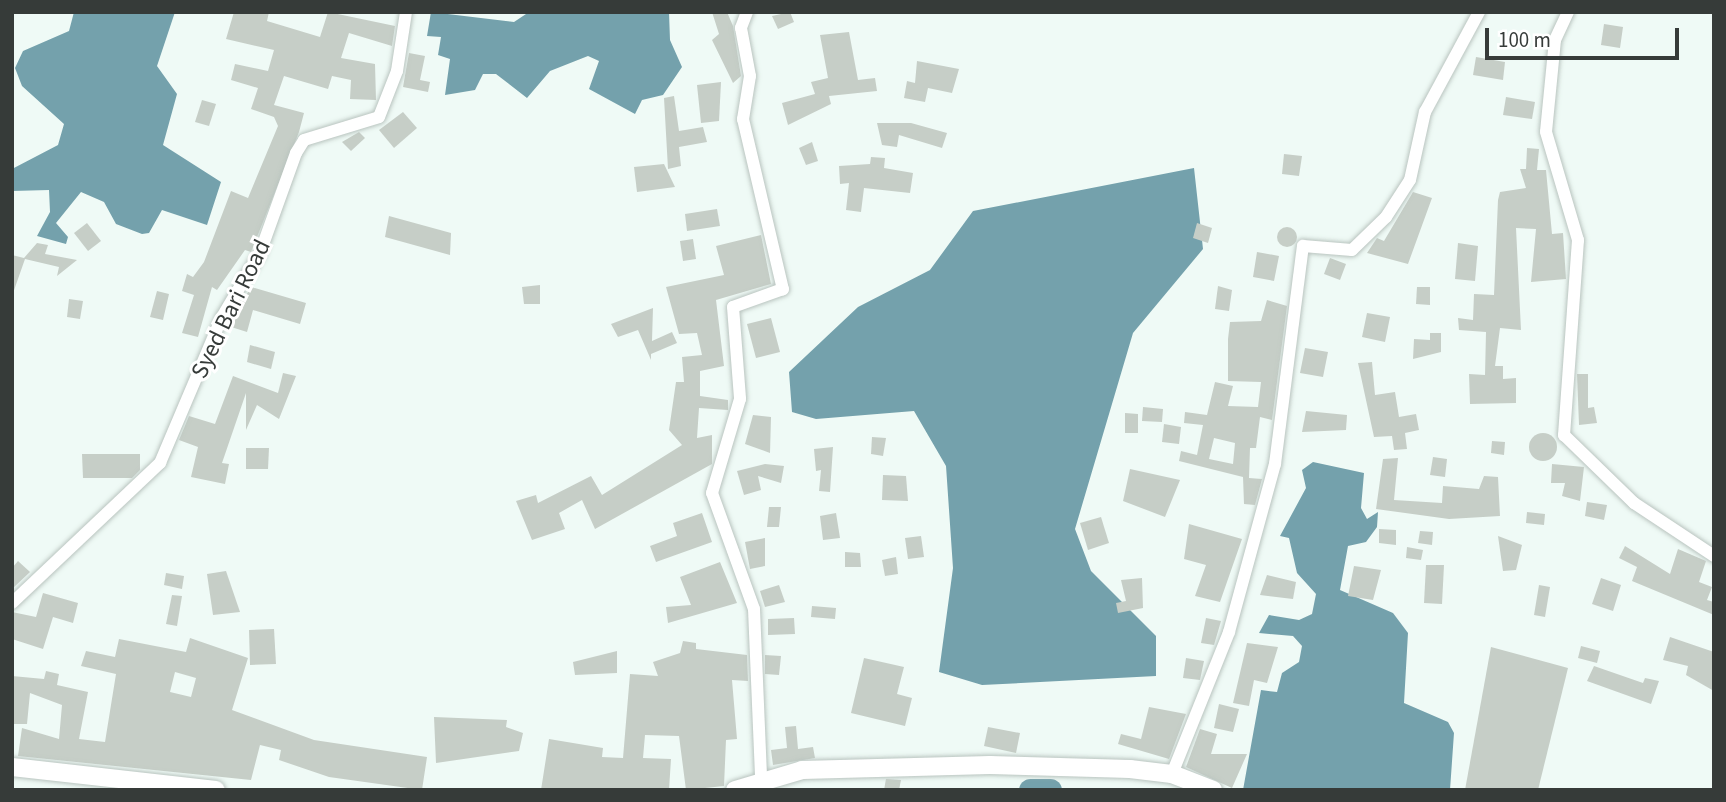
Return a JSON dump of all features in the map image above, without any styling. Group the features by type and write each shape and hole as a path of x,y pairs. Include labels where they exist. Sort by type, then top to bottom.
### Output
{"street":[{"name":"Syed Bari Road","path":"12,603 160,463 222,317 268,235 296,153 304,140 379,117 397,71 406,12"},
{"path":"747,12 741,28 750,76 743,119 783,289 733,307 740,399 712,493 754,609 761,778"},
{"path":"1171,774 1230,632 1275,464 1303,246 1352,250 1386,217 1410,180 1425,112 1479,12"},
{"path":"1568,12 1555,40 1546,132 1578,240 1564,435 1634,503 1714,556"},
{"path":"735,790 761,778 803,770 990,765 1171,774 1213,790"},
{"path":"12,767 216,790"}],"water":[{"path":"74,12 175,12 157,66 177,94 163,145 221,182 207,225 162,210 149,233 142,234 116,224 104,202 81,192 56,223 68,237 66,244 37,236 50,212 49,190 12,191 12,169 58,145 64,124 22,86 15,68 23,51 69,31"},
{"path":"431,12 514,22 529,12 669,12 670,40 682,67 663,95 642,100 635,114 589,89 599,61 588,56 550,71 527,98 496,74 483,74 475,90 445,95 450,59 438,55 441,37 427,36"},
{"path":"1194,168 1203,249 1133,333 1075,529 1091,571 1156,636 1156,676 982,685 939,672 953,568 946,466 914,411 816,419 792,412 789,372 858,307 930,270 973,211"},
{"path":"1313,462 1364,473 1361,508 1367,519 1378,512 1377,527 1366,542 1348,546 1340,590 1393,613 1408,633 1404,703 1448,722 1454,733 1450,790 1243,790 1261,690 1277,692 1282,673 1299,662 1302,646 1293,636 1259,633 1269,615 1299,620 1312,614 1316,594 1297,573 1289,538 1280,536 1306,488 1302,470"}],"building":[{"path":"234,12 269,12 267,21 320,37 328,12 395,26 392,46 349,33 341,58 375,64 376,100 350,99 351,80 332,76 328,89 284,76 274,105 304,113 299,132 251,252 245,250 217,290 212,287 198,337 182,333 194,295 182,291 187,274 193,277 204,262 231,191 248,198 278,126 274,117 251,109 258,88 231,80 235,64 268,71 274,50 226,39"},
{"path":"712,12 727,12 733,26 741,76 733,83 712,40 719,34"},
{"path":"790,12 794,22 778,29 772,16"},
{"path":"1604,24 1623,27 1620,48 1601,45"},
{"path":"849,32 858,80 875,78 877,91 829,96 831,104 788,125 782,103 815,94 811,82 828,78 820,35"},
{"path":"409,53 425,56 420,80 430,82 428,92 403,87"},
{"path":"1476,57 1505,62 1503,80 1473,75"},
{"path":"917,61 959,69 952,93 928,88 925,102 904,98 907,81 915,83"},
{"path":"721,82 719,121 701,123 697,85"},
{"path":"674,96 679,131 703,127 707,142 679,147 681,166 668,169 664,98"},
{"path":"1506,97 1535,102 1532,119 1503,115"},
{"path":"202,100 216,104 209,126 195,122"},
{"path":"403,112 417,128 394,148 379,130"},
{"path":"877,123 911,123 947,133 942,148 899,135 897,147 882,145"},
{"path":"359,132 365,138 351,151 342,142"},
{"path":"812,142 818,161 806,165 799,148"},
{"path":"1527,148 1539,149 1537,170 1546,170 1552,234 1563,233 1566,279 1531,282 1536,229 1516,228 1521,330 1500,328 1495,366 1503,366 1503,379 1516,378 1516,403 1470,404 1469,374 1485,375 1486,332 1459,330 1458,318 1473,320 1474,294 1494,295 1498,200 1500,192 1526,188 1520,169 1526,169"},
{"path":"1284,154 1302,156 1299,176 1282,174"},
{"path":"871,157 885,158 884,168 913,173 910,193 864,188 861,212 846,210 849,183 840,184 839,166 870,164"},
{"path":"664,164 675,187 637,192 634,167"},
{"path":"1413,192 1432,198 1408,264 1367,253 1377,238 1384,241"},
{"path":"717,209 720,226 687,231 685,214"},
{"path":"389,216 451,233 450,255 385,237"},
{"path":"87,223 101,241 88,251 74,233"},
{"path":"1197,223 1212,228 1208,243 1193,238"},
{"path":"1287,227 1294,230 1297,237 1294,244 1287,247 1280,244 1277,237 1280,230"},
{"path":"761,235 771,284 716,300 724,366 700,371 700,396 728,400 728,410 699,408 697,438 712,435 712,464 595,529 582,500 559,513 565,529 532,540 516,501 536,495 538,503 591,476 602,495 682,445 669,430 676,382 684,382 682,357 702,355 697,333 679,334 666,287 724,275 716,246"},
{"path":"693,239 696,259 683,261 680,241"},
{"path":"37,243 48,245 45,254 77,260 57,276 59,267 25,259 12,296 12,255 24,258"},
{"path":"1458,243 1478,246 1475,281 1455,279"},
{"path":"1257,252 1279,256 1274,281 1253,277"},
{"path":"1330,258 1346,264 1340,280 1324,274"},
{"path":"540,285 540,304 524,304 522,287"},
{"path":"1218,286 1232,290 1229,311 1215,309"},
{"path":"251,287 306,303 300,324 253,310 247,332 228,326"},
{"path":"1417,287 1430,287 1430,305 1416,304"},
{"path":"157,291 169,294 163,320 150,317"},
{"path":"69,299 83,301 80,319 67,317"},
{"path":"1267,300 1287,306 1272,420 1260,417 1256,448 1250,448 1249,478 1262,479 1255,505 1244,504 1243,477 1179,461 1181,451 1197,455 1203,425 1184,423 1185,412 1207,415 1215,382 1233,386 1228,406 1258,407 1261,382 1228,381 1228,339 1230,322 1261,321","holes":["1214,438 1235,443 1233,464 1209,459"]},
{"path":"653,308 652,341 672,332 677,343 651,354 651,360 638,330 618,337 611,324"},
{"path":"1367,313 1390,317 1385,342 1362,337"},
{"path":"771,318 780,352 756,358 747,324"},
{"path":"1430,333 1441,333 1441,352 1413,359 1414,339 1430,340"},
{"path":"250,345 275,352 271,369 247,362"},
{"path":"1305,348 1328,352 1323,377 1300,373"},
{"path":"1372,362 1375,395 1395,392 1399,417 1416,414 1419,430 1405,433 1407,449 1394,450 1392,436 1374,437 1358,363"},
{"path":"283,373 296,376 279,419 257,405 246,430 246,393 222,463 229,464 225,484 191,477 198,447 179,440 189,416 215,424 233,376 278,393"},
{"path":"1577,374 1588,374 1588,408 1594,407 1597,423 1579,425"},
{"path":"1143,407 1163,409 1162,422 1142,421"},
{"path":"1306,411 1347,415 1346,430 1302,432"},
{"path":"1125,413 1138,414 1138,433 1125,433"},
{"path":"753,415 771,417 770,453 745,444"},
{"path":"1164,424 1181,427 1179,444 1162,442"},
{"path":"1543,433 1553,437 1557,447 1553,457 1543,461 1533,457 1529,447 1533,437"},
{"path":"872,437 886,438 883,456 871,454"},
{"path":"1492,441 1505,442 1504,455 1491,453"},
{"path":"833,447 830,492 819,491 821,470 816,471 814,449"},
{"path":"246,448 269,448 268,469 246,469"},
{"path":"82,454 140,454 140,470 132,478 83,478"},
{"path":"1433,457 1447,459 1445,477 1430,475"},
{"path":"1398,458 1394,500 1442,503 1443,486 1479,489 1484,476 1498,477 1500,516 1449,519 1376,509 1383,459"},
{"path":"765,464 784,466 781,483 758,476 761,490 744,495 737,471"},
{"path":"1552,464 1584,467 1580,501 1562,496 1565,483 1551,483"},
{"path":"1130,469 1180,480 1165,517 1123,501"},
{"path":"883,475 906,476 908,501 882,500"},
{"path":"1587,502 1607,505 1604,520 1585,516"},
{"path":"769,507 781,507 779,527 767,527"},
{"path":"1527,512 1545,514 1544,525 1526,523"},
{"path":"702,513 712,542 656,562 650,546 677,536 673,523"},
{"path":"836,513 840,538 823,540 820,516"},
{"path":"1101,517 1109,543 1088,550 1080,523"},
{"path":"1189,524 1242,539 1220,602 1195,596 1206,565 1184,559"},
{"path":"1379,529 1396,530 1396,545 1379,543"},
{"path":"1420,531 1433,532 1432,545 1418,543"},
{"path":"921,536 924,557 908,559 905,538"},
{"path":"1498,536 1522,545 1516,570 1503,571"},
{"path":"765,538 765,566 750,569 745,542"},
{"path":"1625,546 1670,574 1678,549 1706,561 1699,582 1712,587 1707,600 1714,602 1714,615 1632,581 1637,567 1619,558"},
{"path":"1407,547 1423,550 1421,560 1406,558"},
{"path":"845,552 860,553 861,567 845,567"},
{"path":"896,557 898,574 885,576 882,560"},
{"path":"18,561 30,572 12,589 12,568"},
{"path":"720,562 737,603 668,623 666,607 691,605 680,577"},
{"path":"1426,565 1444,565 1442,604 1424,603"},
{"path":"1354,566 1381,570 1373,600 1348,596"},
{"path":"226,571 240,612 213,615 207,574"},
{"path":"166,573 184,576 182,589 164,585"},
{"path":"1267,575 1296,582 1293,599 1260,595"},
{"path":"1142,578 1143,608 1118,613 1116,603 1126,601 1121,580"},
{"path":"1601,578 1621,585 1613,611 1592,604"},
{"path":"779,585 785,602 765,607 760,591"},
{"path":"1539,585 1550,587 1545,617 1534,615"},
{"path":"43,593 78,603 73,623 53,617 43,649 12,639 12,612 36,617"},
{"path":"172,595 182,596 177,626 166,624"},
{"path":"812,606 836,608 835,619 811,617"},
{"path":"794,618 795,634 768,635 768,619"},
{"path":"1206,618 1221,621 1214,645 1201,643"},
{"path":"274,629 276,664 250,665 249,630"},
{"path":"1670,637 1714,652 1714,691 1686,675 1688,666 1663,660"},
{"path":"190,638 248,658 232,710 314,740 427,757 422,790 329,777 279,760 281,750 260,745 251,780 18,756 22,728 59,739 62,705 30,693 27,724 12,724 12,676 44,679 46,671 59,674 57,685 88,692 79,739 105,742 116,674 81,666 86,651 115,657 119,639 186,652","holes":["175,672 196,678 191,697 170,692"]},
{"path":"683,641 696,643 696,649 747,655 748,681 732,680 737,739 726,740 724,786 686,790 679,736 645,735 643,758 671,759 669,790 541,790 549,739 603,748 602,757 623,758 630,674 658,676 653,662 680,653"},
{"path":"1247,643 1278,647 1267,683 1254,680 1249,706 1233,703"},
{"path":"1581,646 1600,651 1597,663 1578,658"},
{"path":"1491,647 1568,668 1538,790 1465,790"},
{"path":"617,651 617,673 575,675 573,662"},
{"path":"765,655 781,656 779,675 765,674"},
{"path":"864,658 904,667 897,694 912,698 905,726 851,713"},
{"path":"1186,658 1204,661 1200,680 1183,678"},
{"path":"1594,666 1643,683 1645,678 1659,681 1651,704 1587,681"},
{"path":"1219,704 1239,709 1233,732 1214,728"},
{"path":"1149,707 1186,714 1169,759 1118,744 1121,734 1141,739"},
{"path":"434,717 507,720 506,727 523,733 519,751 436,763"},
{"path":"796,726 798,749 813,747 815,758 773,765 771,750 787,748 785,727"},
{"path":"988,727 1020,733 1016,753 984,746"},
{"path":"1200,729 1217,734 1211,754 1247,754 1232,788 1186,767"},
{"path":"886,779 901,780 899,790 884,790"}],"waterway":[{"path":"1030,790 1050,790"}]}
